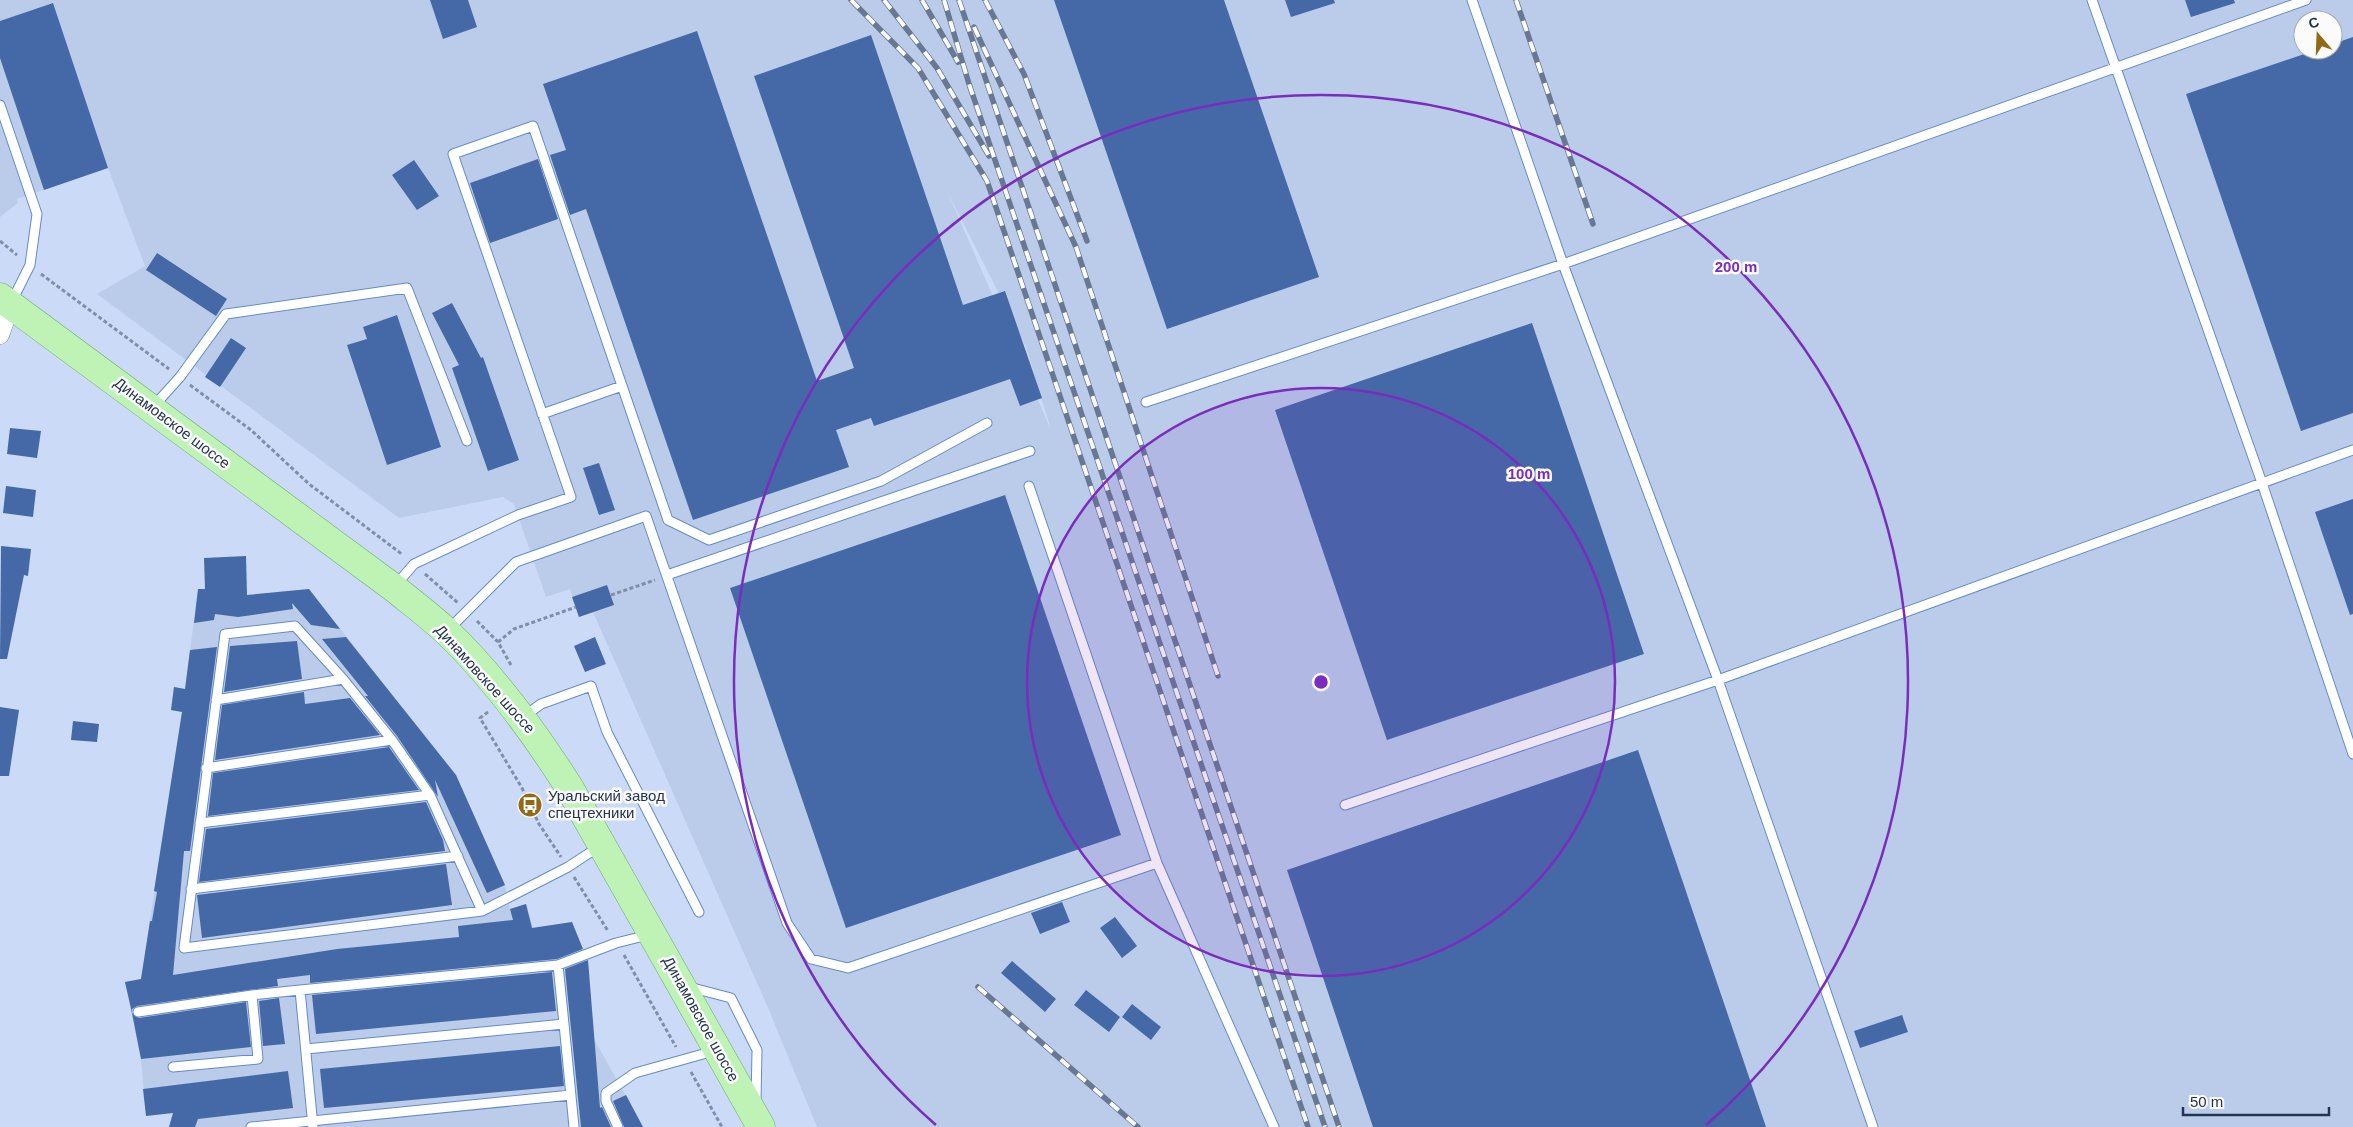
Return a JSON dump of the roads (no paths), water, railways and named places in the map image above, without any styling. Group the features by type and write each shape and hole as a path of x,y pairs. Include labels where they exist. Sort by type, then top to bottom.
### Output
{"main road":[{"name":"Динамовское шоссе","path":"5,300 394,588 446,632 505,697 540,740 653,933 756,1124"}],"street":[{"path":"0,336 5,300"}],"lane":[{"path":"1472,0 1563,264 1718,680 1873,1127"},
{"path":"2092,0 2262,483 2353,754"},
{"path":"1146,402 1563,264 2306,0"},
{"path":"0,105 37,214 30,265 5,300"},
{"path":"394,588 414,564 518,516 571,497 453,154 533,126 668,520 710,540 881,481 987,423"},
{"path":"152,408 180,377 226,314 407,288 467,441"},
{"path":"542,414 622,386"},
{"path":"1345,805 1718,680 2353,450"},
{"path":"667,575 1030,451"},
{"path":"1029,486 1157,863 1274,1127"},
{"path":"446,632 516,562 646,516 787,923 811,960 848,968 1157,863"},
{"path":"482,911 430,795 392,740 343,679 295,626 225,634 184,948 482,911 568,867 602,844"},
{"path":"216,700 343,679"},
{"path":"521,719 541,704 591,686 607,732 699,912"},
{"path":"206,768 392,740"},
{"path":"200,824 430,795"},
{"path":"191,889 458,856"},
{"path":"138,1012 252,995 558,964 616,943 653,933"},
{"path":"558,964 574,1127"},
{"path":"681,985 731,998 757,1050 756,1124"},
{"path":"300,990 313,1124"},
{"path":"173,1067 258,1059 252,995"},
{"path":"306,1049 564,1024"},
{"path":"618,1127 606,1101 606,1093 634,1073 717,1050"},
{"path":"251,1127 313,1124 570,1096"}],"railway":[{"path":"851,0 918,68 987,181 1308,1127"},
{"path":"884,0 937,68 989,156"},
{"path":"922,0 958,62"},
{"path":"944,0 969,84 1325,1127"},
{"path":"959,0 1339,1127"},
{"path":"985,0 1024,74 1087,241"},
{"path":"1516,0 1593,224"},
{"path":"974,27 1076,247 1218,676"},
{"path":"978,987 1138,1127"}],"place":[{"name":"Уральский завод спецтехники","path":"530,805"}]}
